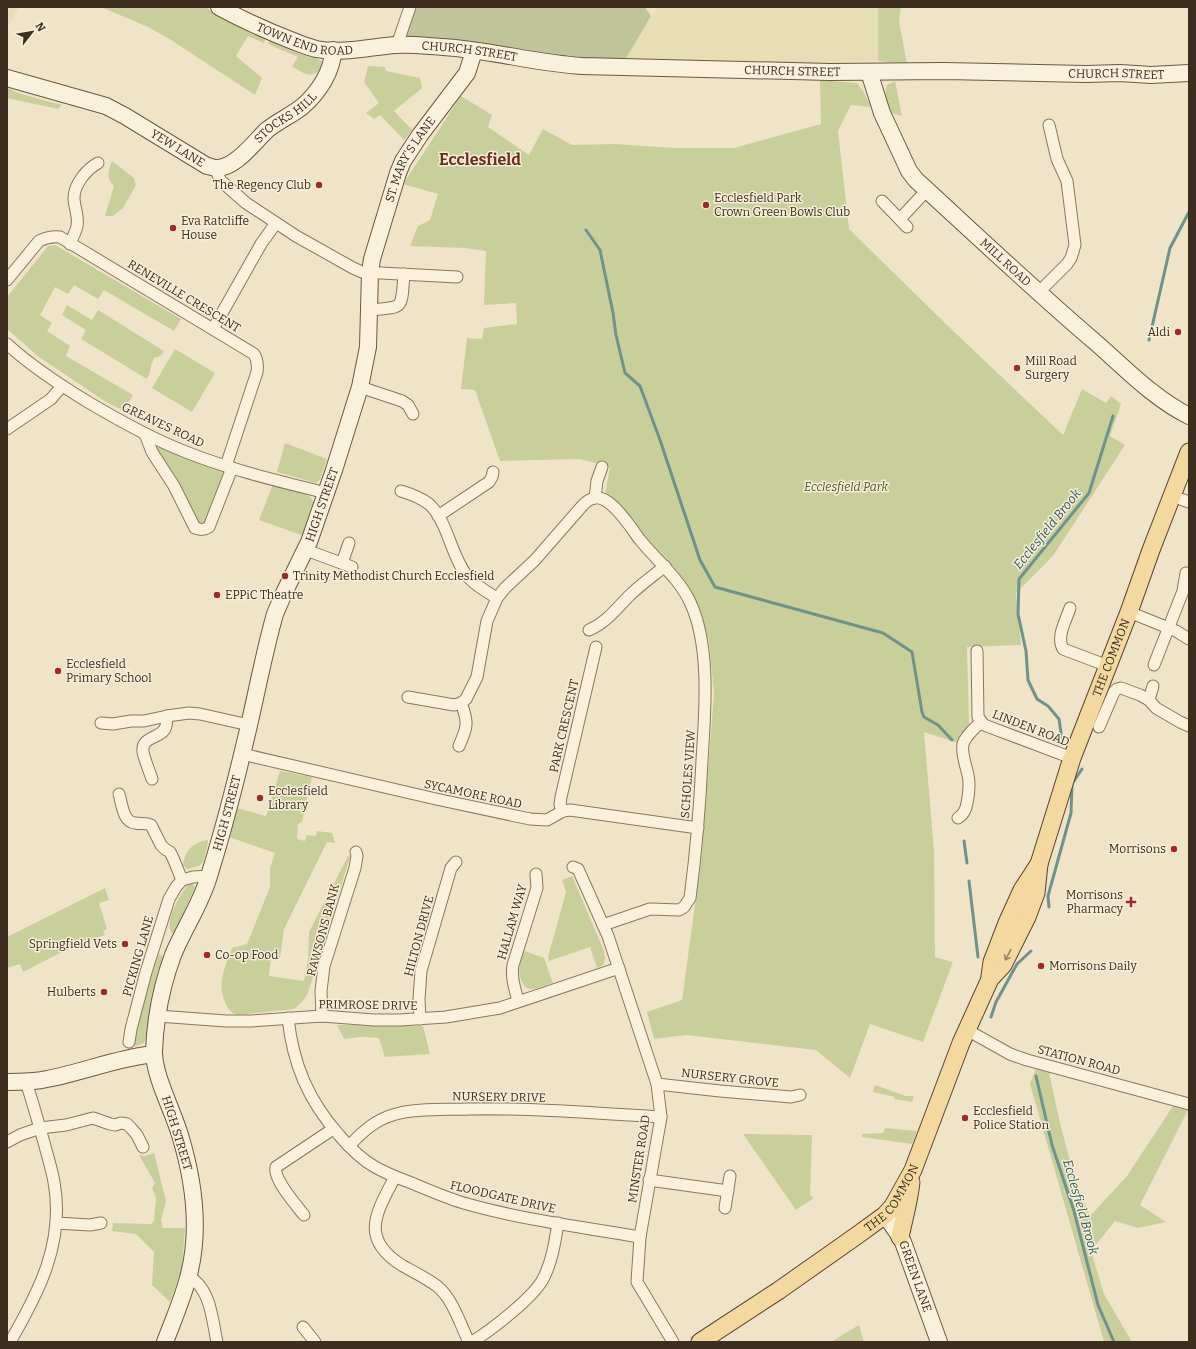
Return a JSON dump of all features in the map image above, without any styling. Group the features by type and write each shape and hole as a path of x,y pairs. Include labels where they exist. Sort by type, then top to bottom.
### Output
{"main road":[{"name":"TOWN END ROAD","path":"219,7 245,21 315,49 345,50 396,45"},
{"name":"CHURCH STREET","path":"396,45 444,47 541,62 582,66 869,72 945,71 1086,74 1120,73 1151,75 1189,73"},
{"name":"STOCKS HILL","path":"216,168 226,166 236,160 266,131 311,98 332,63 333,50"},
{"name":"ST. MARY'S LANE","path":"369,276 372,258 403,161 423,130 467,73 474,51"},
{"name":"MILL ROAD","path":"869,72 882,113 909,171 927,190 1038,293 1135,378 1163,400 1189,416"},
{"name":"YEW LANE","path":"7,78 106,106 207,166 216,168"},
{"name":"HIGH STREET","path":"165,1342 188,1276 194,1236 194,1213 187,1160 160,1079 154,1054 158,1016 164,983 174,955 209,876 224,826 275,614 306,550 360,387 368,348 369,276"},
{"name":"THE COMMON","path":"700,1342 778,1291 860,1234 885,1215 895,1203 913,1170 967,1030 990,979 992,962 1007,923 1022,890 1039,864 1072,758 1189,452"},
{"path":"7,1082 26,1082 46,1079 120,1059 154,1054"},
{"path":"900,1237 904,1214 910,1199 913,1170"},
{"name":"GREEN LANE","path":"885,1215 900,1237 939,1342"}],"street":[{"path":"396,45 410,7"},
{"path":"1038,293 1067,264 1071,258 1075,245 1067,181 1057,159 1051,140 1049,125"},
{"path":"70,244 77,227 78,219 74,197 75,190 89,170 98,163"},
{"name":"YEW LANE","path":"216,168 221,181 246,203 276,223 369,276 404,274 457,277"},
{"path":"882,201 903,223 927,190"},
{"path":"213,329 261,244 276,223"},
{"name":"RENEVILLE CRESCENT","path":"7,280 40,241 46,237 54,236 60,238 250,350 257,358 257,372 229,467 209,526 200,530 195,528 174,486 152,452 145,434"},
{"path":"369,310 395,308 400,306 402,301 404,274"},
{"name":"GREAVES ROAD","path":"7,344 62,386 108,414 145,434 186,452 229,467 326,493"},
{"path":"7,429 51,400 62,386"},
{"path":"360,387 402,401 408,405 413,414"},
{"path":"408,697 454,705 462,703 477,677 487,621 497,598 505,588 535,560 583,505 595,498 597,481 602,467"},
{"path":"438,516 489,482 493,472"},
{"path":"402,491 417,497 428,504 438,516 458,563 467,576 475,584 497,598"},
{"path":"1172,496 1189,502"},
{"name":"SCHOLES VIEW","path":"595,498 606,501 617,509 640,541 665,566 690,601 695,614 702,645 706,692 698,828 690,898 684,907 679,910 650,909 604,925"},
{"path":"306,550 347,565 349,543"},
{"path":"589,630 597,627 606,620 638,588 665,566"},
{"path":"1154,665 1183,591 1186,573"},
{"path":"1070,608 1059,638 1063,649 1108,666"},
{"path":"1129,612 1169,628 1189,639"},
{"name":"PARK CRESCENT","path":"562,811 560,805 561,797 596,647"},
{"name":"LINDEN ROAD","path":"977,651 978,717 981,722 984,725 1001,732 1072,758"},
{"path":"1149,700 1153,686"},
{"path":"1099,727 1114,692 1121,688 1149,700 1156,708 1189,726"},
{"path":"459,746 467,726 462,703"},
{"path":"101,723 113,724 144,721 178,714 200,714 249,725"},
{"path":"152,779 143,751 144,745 145,742 163,731 166,726 166,716"},
{"path":"958,818 962,816 970,793 969,776 964,757 964,742 968,735 981,722"},
{"name":"SYCAMORE ROAD","path":"242,754 530,819 547,820 562,811 570,810 698,828"},
{"path":"119,794 128,820 132,823 146,823 151,825 162,845 174,858 182,880 194,876 209,876"},
{"name":"RAWSONS BANK","path":"322,1016 320,992 324,966 354,868 357,856 356,852"},
{"name":"HILTON DRIVE","path":"420,1019 419,999 421,971 451,868 456,862"},
{"name":"MINSTER ROAD","path":"573,867 578,869 604,925 657,1084 661,1117 640,1237 637,1282 673,1342"},
{"name":"HALLAM WAY","path":"518,1001 512,972 537,888 536,874"},
{"name":"PICKING LANE","path":"130,1042 132,1024 169,899 182,880"},
{"name":"PRIMROSE DRIVE","path":"158,1016 226,1022 322,1016 374,1020 446,1017 500,1008 618,968"},
{"name":"FLOODGATE DRIVE","path":"288,1018 290,1037 306,1089 333,1128 349,1146 374,1167 442,1196 466,1204 494,1211 640,1237"},
{"name":"STATION ROAD","path":"967,1030 1010,1054 1027,1060 1189,1104"},
{"path":"10,1342 42,1281 49,1261 56,1223 54,1181 26,1082"},
{"name":"NURSERY GROVE","path":"657,1084 775,1096 791,1097 800,1095"},
{"name":"NURSERY DRIVE","path":"349,1146 361,1133 374,1124 395,1114 409,1112 500,1109 546,1110 661,1117"},
{"path":"7,1142 20,1135 40,1128 66,1125 93,1118 115,1125 121,1123 127,1124 137,1135 143,1147"},
{"path":"304,1215 279,1181 276,1173 276,1167 333,1128"},
{"path":"725,1208 730,1176"},
{"path":"395,1177 376,1219 375,1232 377,1240 390,1257 438,1287 454,1311 468,1342"},
{"path":"649,1180 728,1191"},
{"path":"56,1223 90,1225 101,1223"},
{"path":"472,1342 494,1327 536,1289 542,1280 552,1256 558,1223"},
{"path":"188,1276 199,1284 209,1303 217,1342"},
{"path":"303,1327 316,1342"}],"shaded area":[{"path":"7,7 19,7 7,27"},
{"path":"659,7 878,7 878,61 819,64 625,60 651,16"}],"green space":[{"path":"101,7 205,7 238,26 240,25 266,38 264,43 248,36 236,56 262,78 255,95 168,38 148,27"},
{"path":"416,7 645,7 651,16 625,60 568,61 405,36"},
{"path":"878,7 901,7 899,21 907,64 878,61"},
{"path":"270,40 303,53 302,54 312,55 323,62 323,67 312,75 300,71 292,66 298,57 268,44"},
{"path":"368,66 385,67 386,71 420,78 422,88 394,111 412,130 404,140 380,115 374,119 366,113 379,103 364,82"},
{"name":"Ecclesfield Park","path":"820,80 857,83 871,107 851,105 838,131 849,229 948,326 1063,435 1082,389 1106,403 1111,396 1121,404 1110,436 1125,445 1053,556 1016,593 1021,645 967,647 969,725 957,743 924,732 934,850 935,957 953,962 923,1042 870,1024 850,1078 816,1050 686,1035 654,1039 647,1012 682,1000 701,861 714,693 709,641 698,607 684,580 649,542 624,509 605,494 610,467 580,459 500,461 475,390 461,389 467,338 482,339 484,328 517,324 516,303 484,305 486,251 465,248 410,246 418,226 430,220 438,194 403,184 461,96 492,115 488,127 529,155 543,129 572,145 614,144 676,148 734,148 821,124"},
{"path":"895,81 902,116 891,113 886,99 885,93 887,85"},
{"path":"7,88 21,94 62,105 58,109 7,98"},
{"path":"112,161 134,178 136,185 123,208 113,216 105,216 114,186 111,183 108,174"},
{"path":"55,245 181,319 174,331 104,290 98,299 74,285 68,294 55,287 40,315 52,323 47,331 70,346 66,356 133,395 124,411 106,402 39,357 7,329 7,297 48,246"},
{"path":"67,305 92,320 98,310 164,351 161,356 154,358 147,379 81,339 86,330 62,315"},
{"path":"175,349 215,373 192,412 152,388"},
{"path":"285,443 327,459 320,480 316,483 277,472"},
{"path":"156,444 221,470 224,473 224,478 207,522 199,524 195,520 154,447"},
{"path":"273,484 298,490 309,496 313,501 314,506 311,518 304,536 259,520"},
{"path":"280,771 312,777 302,822 298,824 297,839 305,841 307,835 316,836 317,831 332,833 335,843 327,842 284,929 280,958 271,957 269,976 304,981 308,959 309,932 348,856 350,857 308,993 303,1001 294,1009 237,1015 228,1008 222,995 221,988 223,975 232,948 247,944 270,887 270,868 275,853 229,837 237,808 266,816"},
{"path":"208,840 203,862 199,866 187,869 183,865 187,851 194,845"},
{"path":"572,876 604,951 605,959 603,965 597,968 590,947 549,961 548,957 566,892 562,880"},
{"path":"191,881 195,887 174,935 170,930 169,924 171,916 178,900"},
{"path":"105,888 109,900 99,903 107,929 103,931 105,935 60,953 23,972 20,964 7,968 7,937"},
{"path":"522,950 544,958 553,983 534,989 526,988 520,975"},
{"path":"159,954 166,958 148,1033 144,1043 135,1047 135,1036 140,1013"},
{"path":"337,1025 423,1026 430,1054 385,1057 379,1038 361,1037 344,1039"},
{"path":"1036,1068 1049,1072 1061,1127 1071,1163 1090,1216 1127,1176 1175,1103 1186,1105 1188,1110 1140,1205 1166,1222 1138,1228 1115,1221 1091,1251 1104,1294 1132,1342 1104,1342 1030,1084"},
{"path":"875,1085 906,1096 914,1096 912,1102 894,1099 895,1097 873,1092"},
{"path":"885,1128 917,1131 912,1144 862,1137 862,1134 883,1133"},
{"path":"743,1134 812,1135 810,1195 814,1198 796,1210"},
{"path":"154,1153 166,1201 161,1220 163,1228 185,1228 182,1268 170,1302 152,1285 154,1252 136,1234 112,1231 113,1223 151,1224 154,1221 156,1198 152,1188 155,1183 139,1155 145,1156"},
{"path":"859,1325 864,1342 831,1342"}],"waterway":[{"name":"Ecclesfield Brook","path":"1149,340 1170,248 1189,212"},
{"path":"586,230 600,250 616,335 625,373 640,386 660,440 700,560 715,587 883,633 912,652 924,717 938,725 952,740"},
{"name":"Ecclesfield Brook","path":"1062,740 1059,719 1048,706 1037,699 1028,680 1026,651 1018,614 1019,579 1089,493 1113,416"},
{"name":"Ecclesfield Brook","path":"1049,907 1048,896 1071,813 1072,784 1082,769"},
{"path":"964,841 967,863"},
{"path":"969,881 978,957"},
{"name":"Ecclesfield Brook","path":"991,1017 996,1002 1017,964 1031,951"},
{"name":"Ecclesfield Brook","path":"1036,1076 1052,1145 1074,1211 1098,1305 1114,1342"}],"place":[{"name":"The Regency Club","path":"319,185"},
{"name":"Ecclesfield Park Crown Green Bowls Club","path":"706,205"},
{"name":"Eva Ratcliffe House","path":"173,228"},
{"name":"Aldi","path":"1178,332"},
{"name":"Mill Road Surgery","path":"1017,368"},
{"name":"Trinity Methodist Church Ecclesfield","path":"285,576"},
{"name":"EPPiC Theatre","path":"217,595"},
{"name":"Ecclesfield Primary School","path":"58,671"},
{"name":"Ecclesfield Library","path":"260,798"},
{"name":"Morrisons","path":"1174,849"},
{"name":"Morrisons Pharmacy","path":"1131,902"},
{"name":"Springfield Vets","path":"125,944"},
{"name":"Co-op Food","path":"207,955"},
{"name":"Morrisons Daily","path":"1041,966"},
{"name":"Hulberts","path":"104,992"},
{"name":"Ecclesfield Police Station","path":"965,1118"}],"district":[{"name":"Ecclesfield","path":"480,159"}]}
